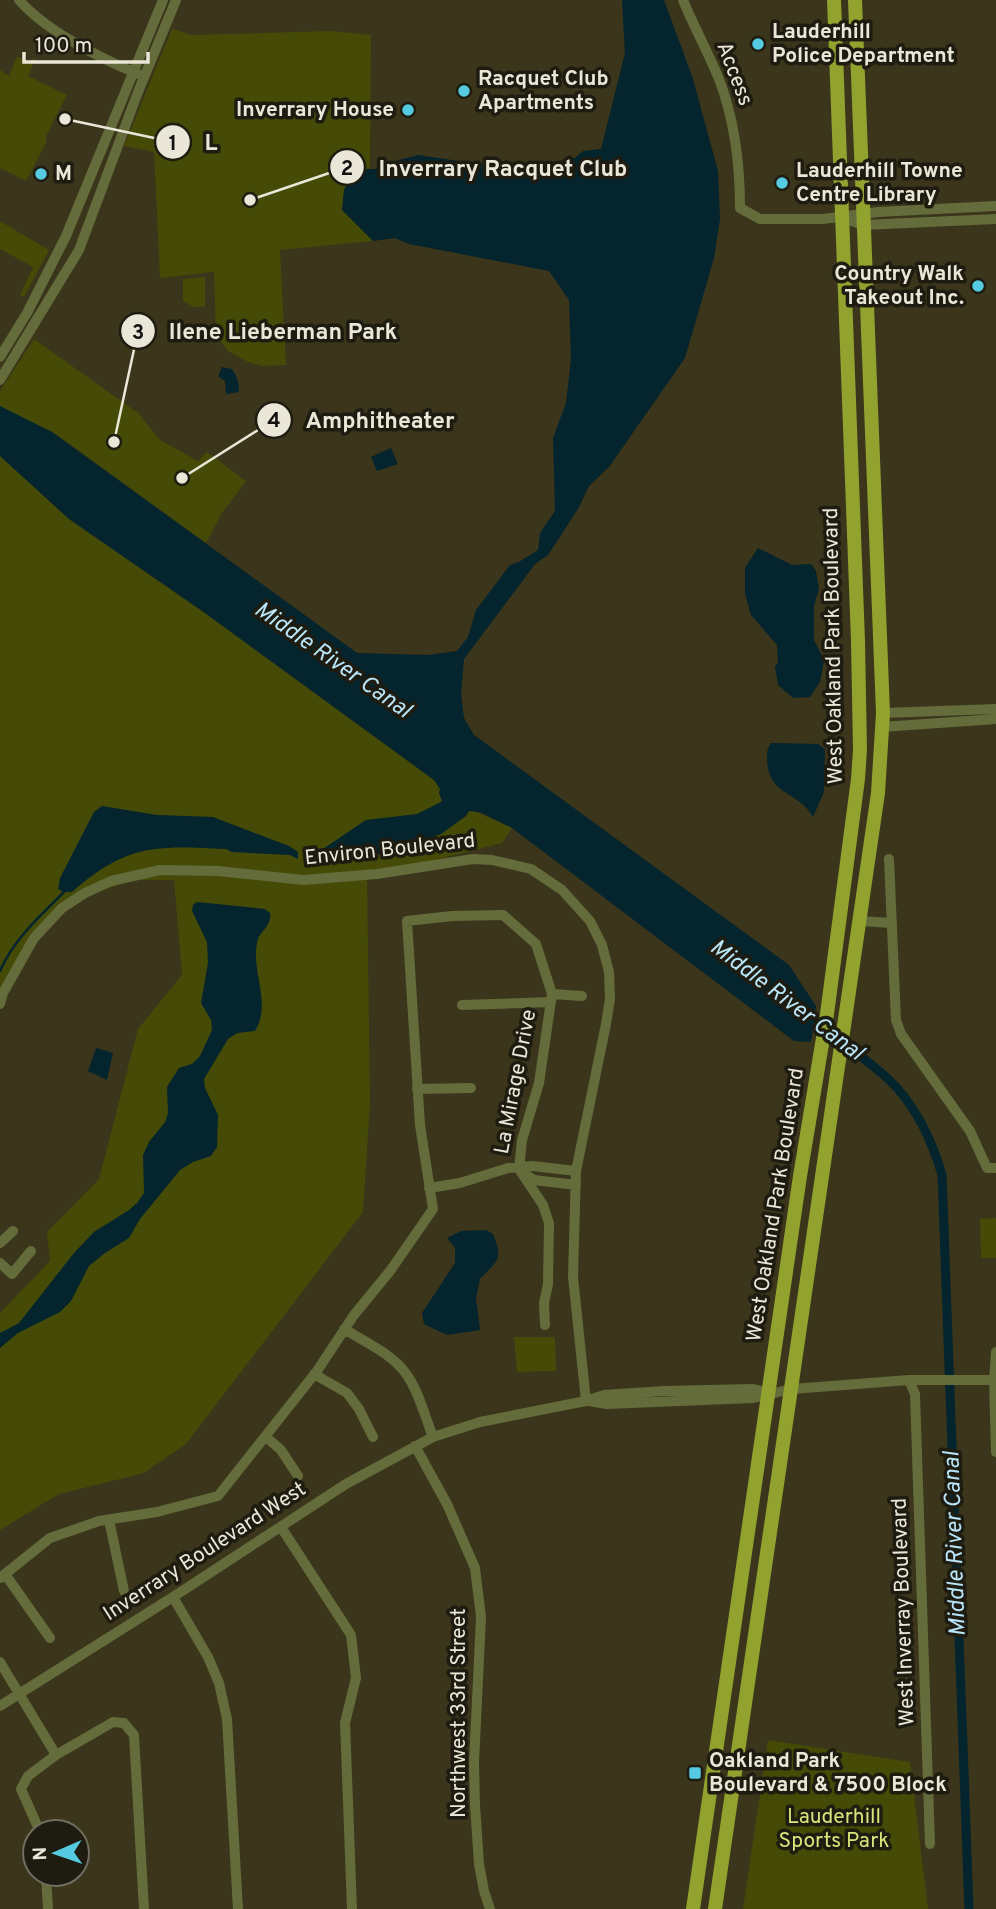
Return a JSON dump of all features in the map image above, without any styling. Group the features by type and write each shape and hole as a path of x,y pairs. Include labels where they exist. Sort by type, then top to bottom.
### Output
{"main road":[{"name":"West Oakland Park Boulevard","path":"693,1909 856,805 860,750 834,0"},
{"name":"West Oakland Park Boulevard","path":"715,1909 878,793 882,720 855,0"},
{"path":"851,444 863,462 873,464"},
{"path":"852,471 862,480 874,502"},
{"path":"800,1176 810,1182 818,1208"},
{"path":"740,1588 749,1613 757,1621"},
{"path":"737,1612 746,1621 754,1645"},
{"path":"710,1793 719,1817 727,1824"},
{"path":"704,1835 718,1845 722,1859"}],"street":[{"path":"19,0 75,43 145,76"},
{"path":"0,357 27,313 66,236 163,0"},
{"path":"0,380 79,250 176,0"},
{"name":"Access","path":"682,0 719,79 731,118 740,165 740,208 760,219 842,218"},
{"path":"863,219 960,215 971,208 996,206"},
{"path":"842,218 940,222 954,215 996,219"},
{"path":"882,720 996,709"},
{"path":"882,720 996,719"},
{"name":"Environ Boulevard","path":"0,1004 3,993 34,938 62,908 111,881 160,870 197,870 303,880 377,874 473,859 503,861 531,869 562,890 590,921 602,944 609,972 608,1012 576,1171 573,1277 586,1401"},
{"path":"889,859 896,1020 901,1034 970,1131 991,1168"},
{"name":"La Mirage Drive","path":"545,1325 549,1223 543,1205 519,1169 522,1140 539,1083 551,998 536,944 503,915 452,916 407,921 420,1125 429,1188 460,1183 508,1168 519,1169 533,1166 576,1171"},
{"path":"860,921 892,923"},
{"name":"La Mirage Drive","path":"462,1005 582,996"},
{"name":"La Mirage Drive","path":"418,1089 471,1088"},
{"name":"La Mirage Drive","path":"519,1169 534,1181 576,1185"},
{"name":"Inverrary Boulevard West","path":"50,1638 2,1576 50,1538 99,1521 158,1512 218,1496 314,1374 433,1209 429,1188"},
{"path":"0,1263 12,1274 31,1251"},
{"path":"344,1329 377,1349 409,1377 433,1437"},
{"path":"996,1353 996,1452"},
{"path":"314,1374 347,1393 359,1409 373,1437"},
{"name":"Inverrary Boulevard West","path":"0,1706 346,1484 433,1437 480,1422 586,1401 607,1404 752,1398 792,1389 909,1380 994,1380"},
{"name":"West Inverray Boulevard","path":"909,1380 915,1394 930,1844"},
{"name":"Inverrary Boulevard West","path":"266,1437 281,1450 298,1476"},
{"name":"Northwest 33rd Street","path":"415,1446 447,1504 475,1568 481,1617 474,1763 475,1805 479,1864 490,1909"},
{"name":"Inverrary Boulevard West","path":"110,1520 124,1591"},
{"path":"281,1527 351,1635 356,1678 345,1723 352,1909"},
{"path":"173,1597 208,1657 219,1683 228,1719 238,1909"},
{"path":"0,1662 56,1755"},
{"path":"34,1818 21,1789 28,1776 56,1755 113,1722 124,1723 134,1735 144,1909"},
{"path":"47,1888 48,1909"}],"green space":[{"path":"172,29 191,35 330,31 371,35 370,169 360,169 342,210 373,241 280,250 286,365 262,366 228,351 216,335 214,272 160,278 154,152 124,146"},
{"path":"17,57 29,61 36,58 28,76 67,95 26,181 0,168 0,70 9,76"},
{"path":"0,221 49,250 24,297 20,295 33,267 0,249"},
{"path":"205,277 205,307 194,307 183,301 183,279"},
{"path":"34,339 138,413 160,440 198,461 207,452 246,481 222,513 206,543 53,432 0,410 0,391"},
{"path":"0,456 69,519 205,613 434,780 450,797 469,809 512,828 502,843 367,877 370,1104 363,1212 186,1444 144,1473 59,1494 0,1530 0,1313 50,1261 47,1232 99,1179 138,1029 182,975 174,880 133,880 62,904 0,989"},
{"path":"996,1218 996,1258 981,1258 980,1219"},
{"path":"514,1337 555,1337 556,1371 517,1372"},
{"name":"Lauderhill Sports Park","path":"768,1740 910,1762 928,1909 743,1909"}],"water":[{"path":"622,0 664,0 693,79 718,171 720,219 714,258 685,358 609,467 589,486 578,509 548,555 535,564 464,659 461,694 464,718 474,735 789,965 816,1006 811,1042 794,1041 512,828 480,812 469,811 441,834 411,845 380,854 315,860 314,855 366,820 417,814 439,803 442,801 440,789 434,780 205,613 69,519 0,456 0,406 52,432 357,653 428,655 457,651 468,637 476,610 510,565 538,550 540,533 555,511 553,438 566,403 571,359 569,300 549,271 409,244 395,238 373,241 342,210 344,189 360,169 384,169 387,163 418,155 479,164 553,162 575,158 583,151 601,149 625,53"},
{"path":"222,367 232,369 238,380 239,392 226,394 225,381 218,376"},
{"path":"391,448 398,464 377,471 371,457"},
{"path":"758,548 792,565 811,564 816,571 819,589 814,606 814,640 824,660 820,682 810,697 793,698 778,685 775,667 778,663 777,645 751,615 745,594 745,568"},
{"path":"771,743 818,744 825,749 824,792 813,817 799,801 772,780 767,759"},
{"path":"102,806 157,815 213,817 289,846 298,852 298,859 290,855 232,852 226,849 161,848 127,856 110,864 72,892 64,892 58,889 60,878 94,812"},
{"path":"197,902 265,909 270,913 269,922 257,943 262,998 260,1020 255,1031 237,1033 228,1039 204,1079 205,1088 218,1115 217,1147 211,1156 180,1170 140,1219 129,1238 89,1266 71,1301 60,1312 18,1333 0,1348 0,1333 19,1323 74,1253 94,1232 129,1210 144,1193 143,1155 149,1142 165,1122 168,1113 167,1087 179,1068 192,1064 200,1056 212,1030 211,1020 201,1003 208,963 207,942 192,911"},
{"path":"96,1048 113,1053 107,1080 88,1071"},
{"path":"486,1230 493,1234 498,1255 494,1264 480,1279 476,1298 480,1330 447,1335 424,1324 422,1313 455,1263 455,1248 447,1238 461,1231"}],"waterway":[{"path":"0,971 20,939 64,892"},
{"name":"Middle River Canal","path":"806,1016 867,1061 906,1098 921,1122 942,1175 969,1909"}],"place":[{"name":"Lauderhill Police Department","path":"758,44"},
{"name":"Racquet Club Apartments","path":"464,91"},
{"name":"Inverrary House","path":"408,110"},
{"name":"L","path":"65,119"},
{"name":"M","path":"41,174"},
{"name":"Lauderhill Towne Centre Library","path":"782,183"},
{"name":"Inverrary Racquet Club","path":"250,200"},
{"name":"Country Walk Takeout Inc.","path":"978,286"},
{"name":"Ilene Lieberman Park","path":"114,442"},
{"name":"Amphitheater","path":"182,478"},
{"name":"Oakland Park Boulevard & 7500 Block","path":"695,1773"}]}
